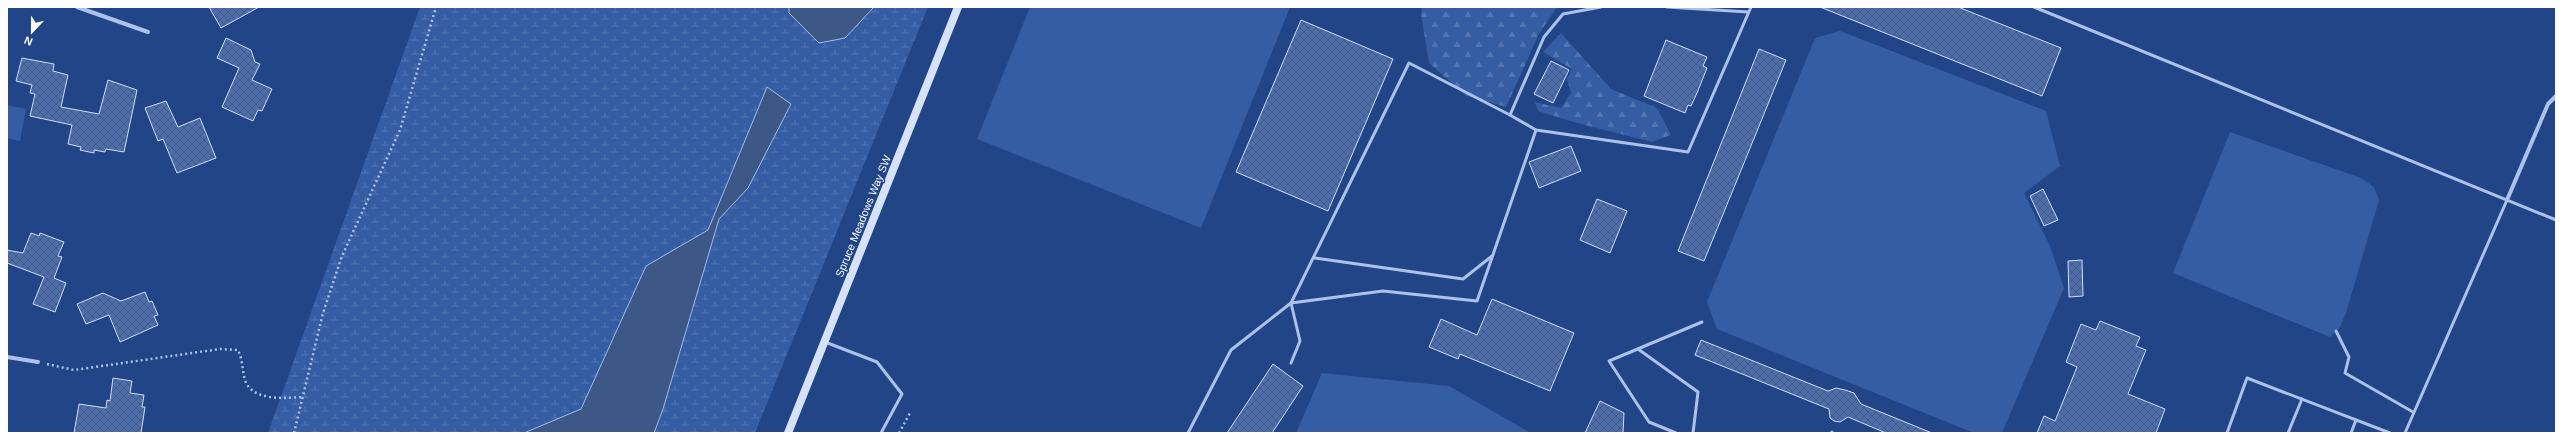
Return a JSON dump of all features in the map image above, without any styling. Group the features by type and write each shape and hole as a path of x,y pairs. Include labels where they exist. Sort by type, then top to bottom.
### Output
{"main road":[{"name":"Spruce Meadows Way SW","path":"788,433 958,7"}],"street":[{"path":"77,7 148,32"},
{"path":"2508,200 2548,104 2556,96"},
{"path":"7,357 38,362"}],"lane":[{"path":"1510,115 1544,37 1563,14 1601,7"},
{"path":"1667,7 1748,12"},
{"path":"1188,433 1231,350 1291,303 1315,258 1409,63 1536,130 1688,152 1748,12 1752,7"},
{"path":"2034,7 2556,220"},
{"path":"1291,303 1383,291 1477,301 1536,130"},
{"path":"2405,433 2508,200"},
{"path":"1315,258 1463,279 1493,255"},
{"path":"1291,303 1300,341 1291,363"},
{"path":"1676,433 1649,422 1608,361 1702,322"},
{"path":"2336,331 2349,357 2345,373 2413,412"},
{"path":"825,342 877,362 902,394 881,433"},
{"path":"1638,349 1698,392 1693,433"},
{"path":"2227,433 2247,378 2390,433"},
{"path":"2288,433 2302,399"},
{"path":"2351,433 2356,420"}],"path":[{"path":"294,433 323,314 342,256 400,130 436,7"},
{"path":"38,362 74,370 220,349 238,350 243,360 245,381 255,392 278,399 304,396"},
{"path":"899,433 910,413"}],"green space":[{"path":"420,7 928,7 755,433 268,433"},
{"path":"1030,7 1290,7 1201,228 977,139"},
{"path":"1422,7 1557,7 1539,34 1506,107 1465,95 1429,63 1421,14"},
{"path":"1840,31 2046,111 2060,166 2024,193 2050,246 2064,288 2002,433 1974,433 1717,329 1707,302 1815,38"},
{"path":"1561,33 1611,89 1657,108 1671,135 1652,142 1577,123 1538,111 1535,102 1561,108 1571,93 1567,79 1572,69 1543,52"},
{"path":"7,105 26,109 20,141 7,138"},
{"path":"2230,132 2361,178 2374,187 2379,200 2346,313 2340,327 2330,337 2173,273"},
{"path":"1322,373 1449,386 1531,433 1296,433"}],"shaded area":[{"path":"789,7 874,7 845,38 819,43 789,13"},
{"path":"767,87 791,104 748,188 719,219 663,409 654,433 524,433 581,409 646,266 708,230"}],"building":[{"path":"209,7 259,7 221,28"},
{"path":"1820,7 1958,7 2061,48 2042,96"},
{"path":"1301,20 1393,59 1328,211 1236,172"},
{"path":"226,38 251,50 255,62 260,64 252,80 272,89 262,111 258,110 253,121 222,107 239,68 217,58"},
{"path":"1666,40 1707,57 1703,66 1707,68 1691,106 1688,105 1685,113 1644,96"},
{"path":"1759,49 1786,60 1704,261 1678,251"},
{"path":"22,58 54,64 53,71 68,75 61,107 99,114 108,80 137,90 124,152 106,149 105,152 94,150 94,153 80,150 81,147 68,144 72,125 30,116 35,94 30,93 32,85 16,81"},
{"path":"1551,61 1569,70 1553,103 1534,94"},
{"path":"166,101 178,127 200,118 216,158 177,173 163,139 158,141 145,108"},
{"path":"1571,146 1581,171 1539,188 1529,162"},
{"path":"2043,189 2058,220 2044,226 2030,196"},
{"path":"1597,199 1627,211 1610,253 1580,240"},
{"path":"31,233 39,236 40,233 64,242 58,256 62,257 54,278 66,283 55,312 33,304 44,277 7,263 7,250 23,253"},
{"path":"2082,260 2083,296 2069,297 2068,261"},
{"path":"145,292 149,302 152,301 158,315 154,316 158,325 120,342 109,315 86,324 77,304 103,293 121,301"},
{"path":"1492,299 1574,333 1550,391 1460,354 1458,359 1429,347 1441,319 1477,335"},
{"path":"2100,321 2140,337 2136,346 2146,350 2128,394 2165,409 2156,433 2037,433 2044,416 2055,421 2077,367 2066,362 2081,324 2096,330"},
{"path":"1701,340 1828,391 1836,388 1854,393 1861,404 1932,433 1886,433 1848,417 1840,422 1834,421 1830,418 1829,409 1695,355"},
{"path":"1273,364 1303,386 1272,433 1227,433"},
{"path":"113,378 132,381 130,393 144,395 142,407 145,407 141,433 74,433 79,404 106,408 107,400 110,401"},
{"path":"1600,401 1624,413 1623,433 1585,433"}]}
